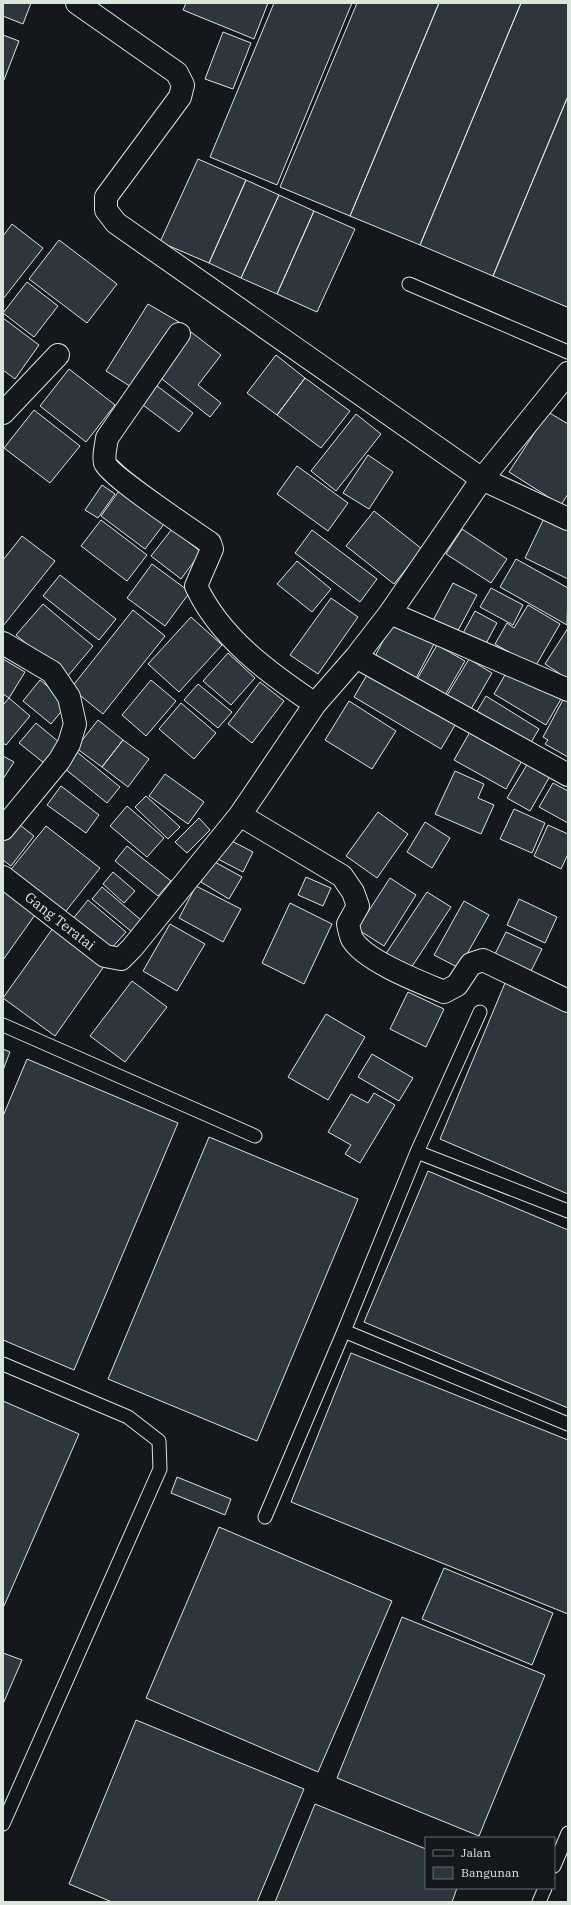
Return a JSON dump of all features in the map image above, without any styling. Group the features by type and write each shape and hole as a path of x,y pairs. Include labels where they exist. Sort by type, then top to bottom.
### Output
{"street":[{"path":"76,3 177,73 183,85 180,97 106,197 106,210 116,223 482,479 568,519"},
{"path":"179,334 107,438 104,454 105,464 125,483 210,543 212,549 196,586 200,594 230,637 270,673 315,704"},
{"path":"3,413 58,355"},
{"path":"568,372 482,479 390,613 356,657 315,704 240,815 342,876 353,892 358,906 348,924 352,938 362,951 405,976 444,992 457,985 471,964 484,960 568,1001"},
{"path":"390,613 568,690"},
{"path":"3,643 52,672 69,697 75,724 69,744 59,761 3,829"},
{"path":"356,657 568,775"},
{"name":"Gang Teratai","path":"3,876 105,956 121,959 132,948 240,815"}],"lane":[{"path":"409,284 568,352"},
{"path":"265,1517 344,1331 417,1152 480,1012"},
{"path":"3,1025 255,1136"},
{"path":"417,1152 568,1211"},
{"path":"344,1331 568,1424"},
{"path":"3,1364 128,1417 159,1441 160,1469 3,1824"},
{"path":"555,1864 568,1833"},
{"path":"539,1902 545,1889"}],"building":[{"path":"3,3 31,3 23,24 3,16"},
{"path":"186,3 268,3 254,39 183,10"},
{"path":"274,3 352,3 277,185 210,157"},
{"path":"357,3 439,3 350,216 280,187"},
{"path":"439,3 521,3 420,245 350,216"},
{"path":"521,3 568,3 568,96 493,276 420,245"},
{"path":"223,32 251,43 233,89 205,79"},
{"path":"3,35 19,41 4,80 3,79"},
{"path":"568,96 568,304 567,307 493,276"},
{"path":"198,159 246,180 209,263 160,242"},
{"path":"246,180 279,195 241,278 209,263"},
{"path":"279,195 314,211 277,294 241,278"},
{"path":"314,211 355,229 317,312 277,294"},
{"path":"12,224 43,248 3,299 3,236"},
{"path":"59,240 117,284 87,323 29,279"},
{"path":"27,282 58,306 34,337 3,313"},
{"path":"148,304 179,322 136,390 106,371"},
{"path":"3,318 39,345 15,379 3,370"},
{"path":"191,332 221,355 198,385 221,403 210,417 157,375"},
{"path":"276,355 305,378 277,415 247,393"},
{"path":"69,369 115,405 86,442 40,406"},
{"path":"305,378 350,411 321,448 277,415"},
{"path":"153,383 193,413 179,432 139,402"},
{"path":"34,410 80,446 50,483 4,448"},
{"path":"548,412 568,424 568,494 561,505 509,472"},
{"path":"356,414 381,434 336,491 311,471"},
{"path":"368,455 393,472 369,509 343,493"},
{"path":"297,466 348,503 328,531 277,494"},
{"path":"102,485 115,494 98,518 85,510"},
{"path":"119,491 164,524 145,549 101,516"},
{"path":"374,511 422,549 394,584 346,546"},
{"path":"547,512 568,523 568,579 525,558"},
{"path":"101,520 147,555 127,581 81,546"},
{"path":"172,529 201,552 181,579 151,556"},
{"path":"462,529 507,559 491,583 446,554"},
{"path":"312,530 377,579 360,602 295,553"},
{"path":"22,536 55,561 3,626 3,560"},
{"path":"516,559 568,588 567,625 500,587"},
{"path":"297,561 331,589 312,612 277,584"},
{"path":"152,564 190,592 165,626 127,598"},
{"path":"60,575 116,619 99,640 43,596"},
{"path":"453,583 477,595 454,638 430,626"},
{"path":"491,588 523,605 513,625 480,607"},
{"path":"331,598 358,617 318,674 290,655"},
{"path":"43,604 93,646 67,677 16,635"},
{"path":"528,605 560,624 535,667 495,644 507,623 514,628"},
{"path":"133,610 165,636 103,714 71,688"},
{"path":"475,611 497,623 483,649 461,637"},
{"path":"191,617 222,645 179,692 148,664"},
{"path":"393,622 434,644 413,684 372,662"},
{"path":"568,628 568,679 545,664"},
{"path":"437,645 465,661 444,697 416,681"},
{"path":"228,653 255,678 231,705 203,681"},
{"path":"3,659 25,672 9,698 3,694"},
{"path":"469,659 492,673 470,711 446,697"},
{"path":"371,668 458,720 441,749 354,697"},
{"path":"509,668 561,699 546,725 494,694"},
{"path":"40,680 68,703 51,724 23,701"},
{"path":"151,680 176,701 146,736 122,715"},
{"path":"260,682 284,701 252,743 228,724"},
{"path":"198,684 232,712 218,728 184,700"},
{"path":"486,696 539,729 527,749 474,716"},
{"path":"9,698 30,716 6,745 3,743 3,705"},
{"path":"564,698 568,700 568,757 545,744 548,740 543,737"},
{"path":"349,701 396,731 372,769 325,740"},
{"path":"181,703 216,733 194,759 159,729"},
{"path":"98,720 123,740 102,767 76,748"},
{"path":"36,723 60,743 44,763 19,743"},
{"path":"471,730 523,759 506,789 454,760"},
{"path":"123,740 149,759 128,787 102,767"},
{"path":"77,752 120,787 107,803 64,768"},
{"path":"3,756 14,762 3,779"},
{"path":"528,763 550,776 530,811 507,798"},
{"path":"455,771 484,784 478,798 494,805 481,834 435,814"},
{"path":"165,774 204,802 188,824 149,796"},
{"path":"553,783 568,791 568,823 539,807"},
{"path":"61,786 99,815 86,833 47,805"},
{"path":"146,796 180,827 168,839 135,807"},
{"path":"127,806 164,838 147,857 110,826"},
{"path":"514,809 545,823 532,853 500,839"},
{"path":"378,812 408,834 377,878 346,856"},
{"path":"199,818 210,830 187,853 175,842"},
{"path":"16,822 34,836 11,866 3,860 3,839"},
{"path":"425,822 450,838 432,868 407,852"},
{"path":"548,825 568,834 568,854 561,869 534,856"},
{"path":"46,826 100,868 62,916 8,873"},
{"path":"226,838 253,852 243,872 216,858"},
{"path":"127,846 171,881 158,896 115,861"},
{"path":"213,861 242,877 229,899 201,882"},
{"path":"113,872 135,891 124,903 103,884"},
{"path":"306,877 331,888 323,906 298,895"},
{"path":"390,878 416,895 384,946 357,929"},
{"path":"196,886 241,909 223,942 179,918"},
{"path":"102,887 141,920 132,932 92,899"},
{"path":"3,888 37,912 3,960"},
{"path":"427,892 451,907 409,971 385,955"},
{"path":"519,899 557,917 545,943 507,925"},
{"path":"88,900 126,932 109,951 72,920"},
{"path":"464,901 489,915 459,968 434,955"},
{"path":"290,903 332,924 304,984 262,963"},
{"path":"170,924 205,944 177,991 143,971"},
{"path":"53,928 105,965 55,1036 3,998"},
{"path":"506,932 542,949 529,975 493,958"},
{"path":"132,981 167,1007 125,1062 90,1036"},
{"path":"505,983 568,1010 568,1194 440,1139"},
{"path":"408,992 444,1009 426,1047 390,1029"},
{"path":"326,1014 365,1037 328,1100 288,1077"},
{"path":"3,1049 10,1052 3,1070"},
{"path":"372,1054 413,1078 399,1101 358,1077"},
{"path":"27,1059 178,1123 74,1370 3,1340 3,1116"},
{"path":"374,1093 395,1105 360,1163 345,1154 351,1145 328,1132 351,1094 368,1103"},
{"path":"209,1137 358,1199 257,1441 108,1379"},
{"path":"428,1171 568,1230 568,1408 364,1322"},
{"path":"351,1353 568,1440 568,1614 291,1502"},
{"path":"3,1401 79,1434 4,1606 3,1606"},
{"path":"177,1477 231,1499 225,1515 171,1493"},
{"path":"219,1527 392,1601 318,1772 146,1698"},
{"path":"444,1568 553,1613 532,1665 422,1619"},
{"path":"402,1617 545,1675 479,1836 337,1778"},
{"path":"3,1653 22,1660 3,1704"},
{"path":"136,1720 304,1789 257,1902 112,1902 69,1884"},
{"path":"315,1804 425,1849 425,1889 457,1889 452,1902 275,1902"}]}
